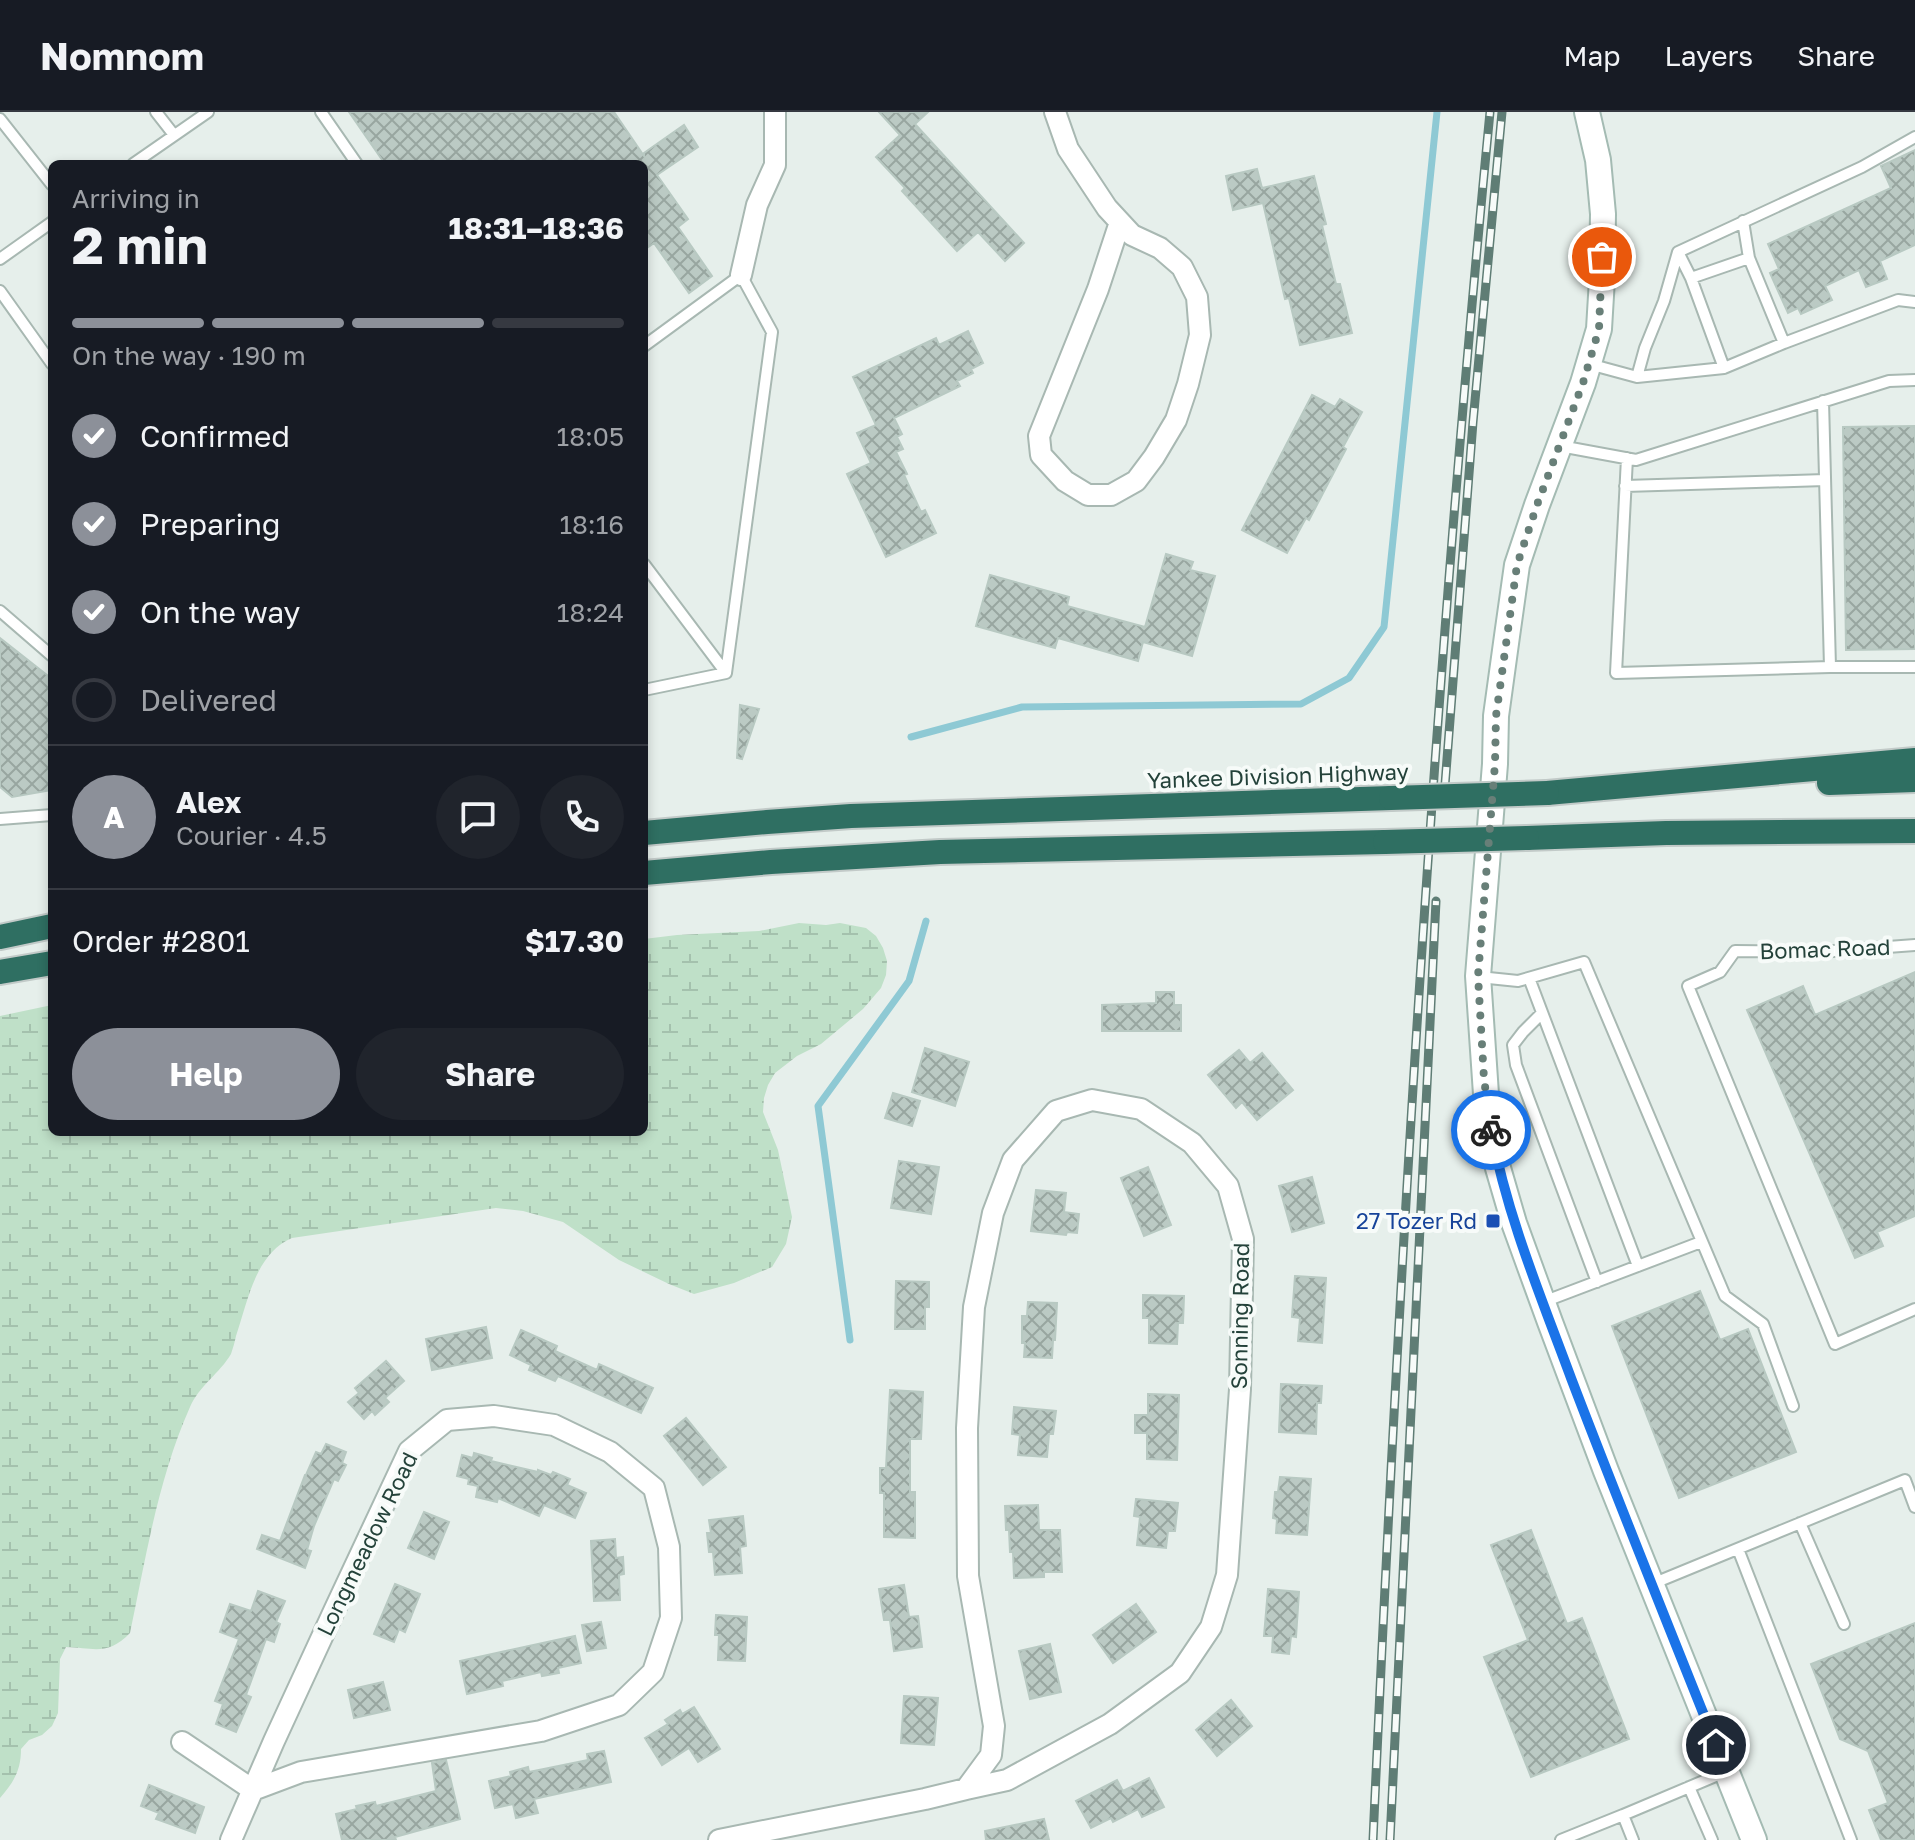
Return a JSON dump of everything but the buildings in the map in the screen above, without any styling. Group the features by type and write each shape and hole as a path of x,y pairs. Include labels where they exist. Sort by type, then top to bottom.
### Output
{"highway":[{"path":"1547,793 1915,760"},
{"name":"Yankee Division Highway","path":"648,833 851,816 1915,780"},
{"path":"648,873 940,852 1666,833 1915,831"},
{"path":"0,928 48,924"},
{"path":"0,937 48,925"},
{"path":"0,972 48,964"}],"main road":[{"path":"1587,112 1598,160 1603,214 1599,329 1583,383 1517,565 1496,716 1478,976 1487,1109 1498,1168 1514,1223 1606,1471 1754,1840"}],"street":[{"path":"741,275 757,205 775,165 775,112"},
{"path":"1055,112 1068,149 1107,208 1120,222 1132,235 1160,248 1182,267 1197,297 1200,335 1176,420 1136,481 1111,495 1088,495 1065,481 1041,455 1039,436 1098,289 1120,222"},
{"name":"Sonning Road","path":"719,1840 966,1789 1007,1780 1110,1724 1180,1673 1211,1627 1227,1575 1240,1389 1243,1239 1228,1186 1192,1143 1141,1109 1092,1100 1056,1111 1013,1160 993,1213 974,1307 967,1428 968,1576 994,1726 991,1755 966,1789"},
{"name":"Longmeadow Road","path":"231,1840 253,1790 409,1451 447,1420 494,1416 554,1425 610,1452 654,1488 669,1547 671,1618 653,1672 619,1705 541,1731 301,1772 253,1790"},
{"path":"182,1742 253,1790"}],"lane":[{"path":"156,112 174,135"},
{"path":"139,160 208,112"},
{"path":"321,112 354,160"},
{"path":"0,119 48,180"},
{"path":"1637,377 1678,252 1862,167 1915,137"},
{"path":"1743,221 1749,258 1784,343"},
{"path":"0,259 48,225"},
{"path":"1678,252 1691,278 1724,368"},
{"path":"1691,278 1749,258"},
{"path":"648,343 741,275 772,332 726,673"},
{"path":"0,291 48,358"},
{"path":"1589,364 1637,377 1724,368 1898,300 1915,302"},
{"path":"1560,446 1636,460 1889,381 1915,380"},
{"path":"1823,401 1830,667"},
{"path":"1627,458 1616,673 1915,667"},
{"path":"1625,486 1825,480"},
{"path":"648,569 726,673"},
{"path":"0,611 48,653"},
{"path":"648,689 726,673"},
{"path":"0,819 48,815"},
{"name":"Bomac Road","path":"1915,945 1820,952 1735,951 1720,972 1688,986 1835,1344 1915,1309"},
{"path":"1478,976 1518,981 1584,962 1725,1296 1763,1324 1793,1406"},
{"path":"1529,978 1638,1266"},
{"path":"1542,1013 1513,1045 1516,1065 1597,1282"},
{"path":"1543,1302 1701,1242"},
{"path":"1652,1584 1905,1480 1915,1507"},
{"path":"1800,1523 1844,1624"},
{"path":"1738,1549 1851,1840"},
{"path":"1561,1840 1727,1772"},
{"path":"1689,1787 1712,1840"},
{"path":"1623,1815 1633,1840"}],"green space":[{"path":"799,923 840,923 866,928 876,936 887,961 881,988 863,1009 821,1044 797,1056 775,1073 768,1085 763,1112 778,1150 792,1217 786,1244 772,1267 734,1283 694,1294 619,1260 563,1222 523,1211 496,1208 292,1238 279,1245 269,1255 255,1280 231,1354 194,1399 179,1434 154,1518 130,1633 107,1648 66,1647 60,1659 58,1713 52,1726 42,1735 29,1740 21,1749 16,1775 0,1798 0,1016 48,1006 48,1136 648,1136 648,939 759,931"}],"waterway":[{"path":"911,737 1022,707 1301,704 1349,678 1384,627 1437,112"},
{"path":"850,1340 818,1106 909,981 926,921"}],"railway":[{"path":"1373,1840 1394,1407 1420,975 1452,543 1490,112"},
{"path":"1445,785 1473,422 1502,112"},
{"path":"1390,1840 1436,901"}],"way so far":[{"path":"1491,1130 1484,1079 1478,976 1496,716 1517,565 1583,383 1599,329 1602,257"}],"place":[{"name":"27 Tozer Rd","path":"1493,1221"}],"route":[{"path":"1491,1130 1514,1223 1606,1471 1716,1745"}]}
